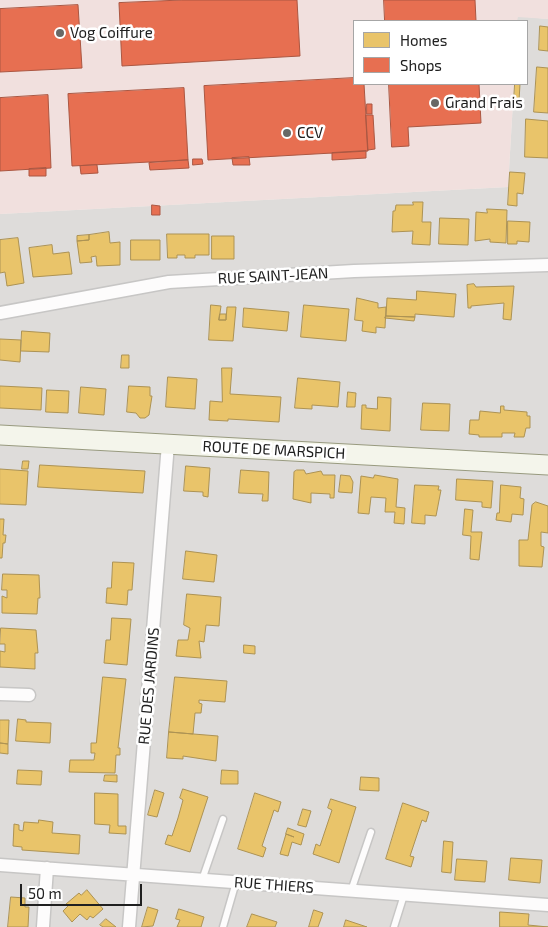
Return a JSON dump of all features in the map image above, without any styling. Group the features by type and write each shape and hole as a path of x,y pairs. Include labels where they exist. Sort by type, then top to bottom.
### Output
{"main road":[{"name":"ROUTE DE MARSPICH","path":"0,435 548,465"}],"street":[{"name":"RUE SAINT-JEAN","path":"0,314 169,282 354,271 548,265"},
{"name":"RUE DES JARDINS","path":"129,927 168,444"},
{"path":"0,694 29,695"},
{"name":"RUE THIERS","path":"0,865 548,905"},
{"path":"43,927 47,868"}],"lane":[{"path":"202,880 223,819"},
{"path":"351,891 371,832"},
{"path":"223,927 236,882"},
{"path":"394,927 404,894"}],"shaded area":[{"path":"0,0 548,0 548,19 518,17 517,20 353,20 353,85 514,85 508,187 0,214"},
{"path":"517,16 548,19 548,927 0,927 0,214 508,187 514,85 528,85 528,20 517,20"}],"building: Homes":[{"path":"540,26 548,27 548,51 539,50"},
{"path":"537,67 548,68 548,113 534,112"},
{"path":"515,85 520,85 519,101 514,100"},
{"path":"526,119 548,121 548,158 525,157"},
{"path":"510,172 525,173 523,194 517,193 517,206 508,205"},
{"path":"413,202 423,202 422,222 431,222 430,245 412,244 413,231 392,232 393,211 395,211 396,205 413,205"},
{"path":"487,209 507,210 506,243 490,242 490,239 475,241 476,212 487,213"},
{"path":"440,218 469,219 468,245 439,244"},
{"path":"508,221 530,222 529,242 517,241 517,244 508,244"},
{"path":"109,232 110,243 120,242 120,265 97,266 96,256 91,257 92,262 80,263 77,241 89,240 89,235"},
{"path":"167,234 209,234 209,255 195,255 195,258 185,258 185,255 177,255 177,258 168,258"},
{"path":"89,235 89,240 77,241 77,236"},
{"path":"212,236 234,236 234,259 212,259"},
{"path":"18,238 24,283 7,286 5,272 0,273 0,240"},
{"path":"131,240 160,240 160,260 131,260"},
{"path":"52,245 53,254 69,252 72,274 33,277 29,248"},
{"path":"474,284 476,287 514,286 511,320 503,319 504,303 471,306 471,308 468,308 467,285"},
{"path":"417,291 456,294 454,317 415,314 415,317 386,316 387,298 416,300"},
{"path":"357,298 378,303 378,308 386,307 385,328 376,327 376,333 362,331 363,321 355,320"},
{"path":"211,305 221,306 219,320 226,320 227,307 236,307 233,341 209,340"},
{"path":"304,305 349,309 346,341 301,337"},
{"path":"244,308 289,312 287,331 243,327"},
{"path":"220,314 226,314 226,320 219,320"},
{"path":"386,316 415,317 414,321 385,318"},
{"path":"22,331 50,333 49,352 21,351"},
{"path":"0,339 21,340 20,362 0,360"},
{"path":"122,355 129,355 129,368 121,368"},
{"path":"222,368 232,368 230,394 281,397 279,422 228,419 228,421 209,420 210,401 222,402"},
{"path":"168,377 197,379 195,409 166,407"},
{"path":"298,378 340,382 338,407 312,405 312,409 295,408"},
{"path":"0,386 42,388 41,410 0,408"},
{"path":"129,386 150,387 150,396 152,396 149,415 145,418 140,418 136,413 127,412"},
{"path":"81,387 106,389 104,415 79,413"},
{"path":"47,390 69,391 68,413 46,412"},
{"path":"348,392 356,393 355,407 347,407"},
{"path":"378,397 391,398 390,431 361,429 362,405 366,405 366,408 377,409"},
{"path":"423,403 450,404 449,431 421,430"},
{"path":"501,406 504,406 504,410 527,412 527,416 530,416 530,428 526,428 524,437 514,437 515,433 502,433 502,437 479,437 479,435 469,434 470,420 479,420 480,411 500,413"},
{"path":"23,461 29,461 28,469 22,469"},
{"path":"40,465 145,471 143,493 38,487"},
{"path":"186,466 210,468 208,497 203,496 203,492 184,491"},
{"path":"0,469 28,471 26,505 0,504"},
{"path":"241,470 269,472 268,501 262,501 263,494 239,493"},
{"path":"304,470 306,474 321,471 323,475 335,475 334,498 330,498 330,494 311,493 311,503 293,499 294,472"},
{"path":"341,475 350,476 353,482 352,493 339,492"},
{"path":"375,475 398,479 396,507 405,508 404,524 394,523 395,512 385,512 386,498 371,497 369,514 358,513 361,476 373,478"},
{"path":"457,479 493,481 491,508 482,507 482,502 456,500"},
{"path":"415,485 439,486 438,490 441,490 436,516 425,515 425,524 412,523"},
{"path":"501,485 521,487 520,498 524,499 523,515 512,514 511,522 496,520 497,513 499,513"},
{"path":"536,502 548,506 548,533 541,532 541,546 544,547 542,567 519,566 519,540 528,540 532,505"},
{"path":"465,509 473,510 471,532 482,532 479,560 470,559 471,536 463,535"},
{"path":"0,519 4,519 3,535 6,535 5,543 3,543 2,558 0,558"},
{"path":"186,551 217,555 214,582 183,579"},
{"path":"113,562 134,563 132,590 128,590 127,605 106,603 107,588 111,588"},
{"path":"3,574 39,575 40,598 38,598 37,614 2,613 2,596 7,598 7,590 2,590"},
{"path":"187,594 221,597 219,626 206,625 204,642 199,641 201,658 176,656 178,640 188,640 190,628 184,625"},
{"path":"112,618 131,619 127,665 104,663 106,640 110,640"},
{"path":"1,628 36,630 38,653 35,653 35,669 0,667 0,651 5,652 5,644 0,644"},
{"path":"244,645 255,646 255,654 244,653"},
{"path":"103,677 126,679 118,748 120,748 120,755 116,755 115,773 69,772 70,760 94,760 95,753 91,753 91,743 96,743"},
{"path":"175,677 227,681 225,702 199,700 199,703 202,704 201,713 195,713 193,734 169,732"},
{"path":"18,719 26,720 26,722 51,723 50,743 16,741"},
{"path":"0,720 9,720 8,744 0,743"},
{"path":"169,732 218,736 216,761 183,756 183,759 167,758"},
{"path":"0,743 8,744 8,754 0,753"},
{"path":"18,770 42,771 41,785 17,784"},
{"path":"222,770 238,771 238,784 221,784"},
{"path":"105,775 117,775 117,782 104,781"},
{"path":"361,777 379,778 379,791 360,790"},
{"path":"183,789 208,797 190,852 165,844 168,835 172,836 178,818 183,800 180,798"},
{"path":"155,790 164,793 157,817 148,815"},
{"path":"95,793 118,794 118,826 126,826 126,834 109,833 110,825 95,824"},
{"path":"255,793 281,802 278,812 274,810 262,846 266,848 263,857 238,849"},
{"path":"331,799 356,807 339,863 313,854 316,844 320,846 332,810 328,808"},
{"path":"403,803 429,812 426,822 422,820 410,856 414,857 411,867 386,859"},
{"path":"303,809 311,811 306,827 298,825"},
{"path":"39,820 53,822 52,833 80,835 79,854 22,850 22,847 13,846 14,824 19,825 19,830 23,831 24,822 38,823"},
{"path":"288,828 304,834 301,845 292,842 288,856 280,854"},
{"path":"444,841 453,842 451,873 442,872"},
{"path":"511,858 542,860 540,883 509,880"},
{"path":"457,859 487,861 485,882 455,880"},
{"path":"87,890 103,909 93,918 90,916 87,920 80,914 72,922 63,911 68,906 66,904 79,893 81,895"},
{"path":"11,897 25,898 25,907 29,907 28,927 8,927"},
{"path":"148,907 158,910 153,926 142,927"},
{"path":"179,909 204,917 201,927 177,927 180,920 176,919"},
{"path":"314,910 323,913 318,927 309,927"},
{"path":"500,912 529,914 528,925 548,927 500,927"},
{"path":"252,914 277,922 275,927 247,927"},
{"path":"106,919 116,927 103,927 100,925"},
{"path":"346,920 367,927 344,927"}],"building: Shops":[{"path":"182,0 297,0 300,56 122,66 119,3"},
{"path":"384,0 475,0 476,20 385,20"},
{"path":"78,5 82,68 0,72 0,9"},
{"name":"CCV","path":"353,78 353,85 364,85 368,151 208,160 204,86"},
{"name":"Grand Frais","path":"389,85 479,85 481,123 408,127 409,146 392,147"},
{"path":"184,88 188,160 72,166 68,94"},
{"path":"48,95 51,168 0,171 0,98"},
{"path":"367,104 372,104 372,114 367,114"},
{"path":"366,115 373,115 375,149 368,150"},
{"path":"366,151 366,158 332,160 332,153"},
{"path":"249,157 250,165 233,165 232,158"},
{"path":"193,159 202,159 203,164 193,165"},
{"path":"188,160 189,168 150,170 149,163"},
{"path":"97,165 98,173 81,174 80,166"},
{"path":"46,168 46,176 29,176 29,169"},
{"path":"152,205 160,206 160,215 152,215"}],"place":[{"name":"Vog Coiffure","path":"60,33"},
{"name":"Grand Frais","path":"435,103"},
{"name":"CCV","path":"287,133"}]}
